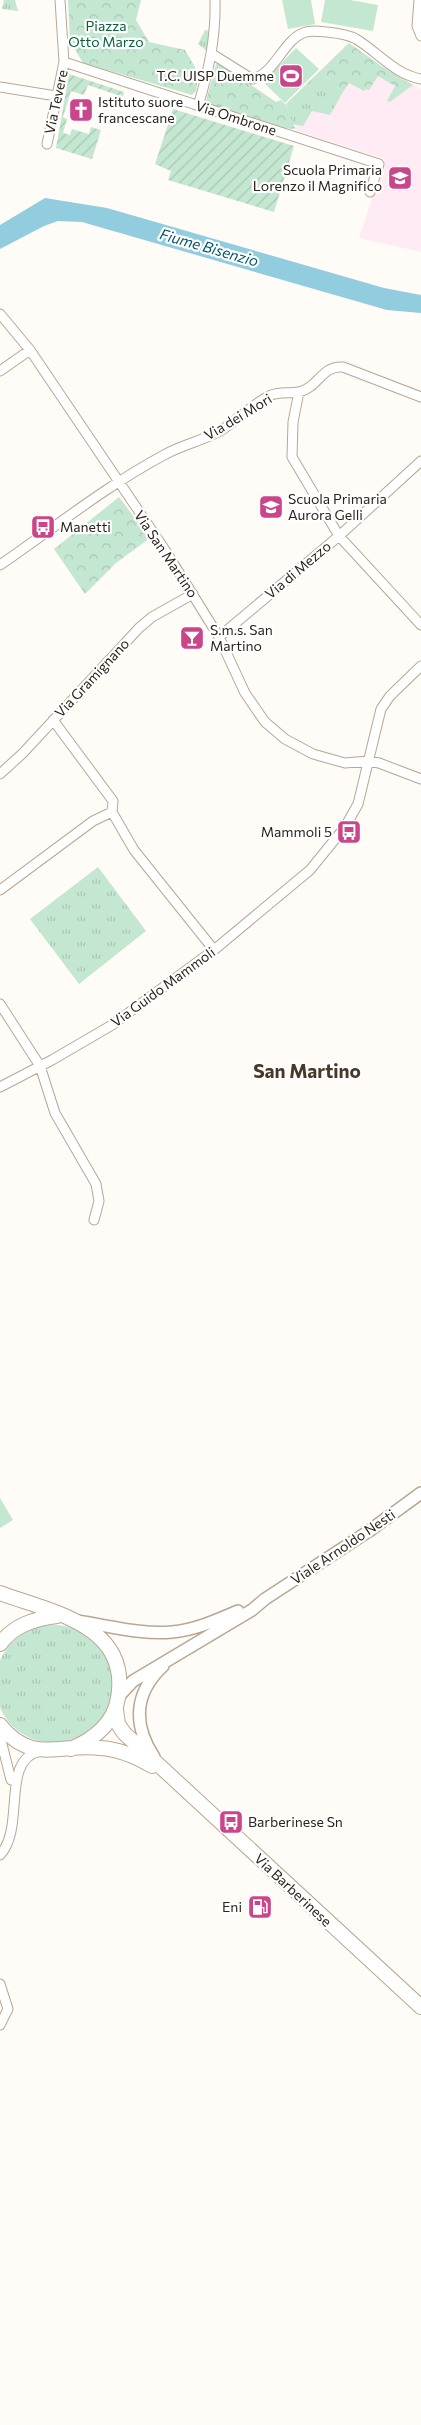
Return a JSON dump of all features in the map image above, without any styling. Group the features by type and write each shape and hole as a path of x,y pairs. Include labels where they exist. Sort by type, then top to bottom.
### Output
{"main road":[{"name":"Via Barberinese","path":"0,1593 76,1621 99,1634 113,1654 119,1674 118,1724 124,1733 421,2007"},
{"name":"Via Barberinese","path":"0,1644 5,1637 24,1623 60,1616"},
{"name":"Via Barberinese","path":"71,1749 94,1737 110,1720 117,1703"},
{"name":"Via Barberinese","path":"0,1725 12,1738 22,1744 42,1750 101,1748 132,1756 166,1773"}],"street":[{"name":"Via Tevere","path":"47,144 64,62 60,0"},
{"path":"198,106 212,54 216,23 214,0"},
{"path":"419,0 417,26 421,36"},
{"path":"212,54 246,76 257,78 298,36 315,31 332,32 355,39 387,63 414,78 421,79"},
{"name":"Via Ombrone","path":"64,62 379,164 370,192"},
{"path":"0,87 56,96"},
{"name":"Via San Martino","path":"0,314 30,350 193,594 219,637 245,693 270,728 305,751 337,762 369,761 401,769 421,779"},
{"path":"0,371 30,350"},
{"path":"421,397 343,367 334,366 308,388 299,392 292,422 292,457 339,536 421,625"},
{"name":"Via dei Mori","path":"0,565 118,483 165,454 219,431 269,396 281,392 299,392"},
{"name":"Via di Mezzo","path":"219,637 339,536 421,461"},
{"name":"Via Gramignano","path":"0,774 23,753 139,628 152,617 193,594"},
{"name":"Via Guido Mammoli","path":"0,1088 112,1025 214,950 310,870 345,827 358,804 366,778 381,709 390,696 421,666"},
{"path":"53,720 113,801 112,812 134,850 214,950"},
{"path":"350,763 366,778"},
{"path":"0,890 93,821 112,812"},
{"path":"0,1004 40,1066 55,1113 99,1192 94,1220"},
{"name":"Viale Arnoldo Nesti","path":"117,1703 133,1681 181,1650 252,1610 265,1599 369,1531 421,1493"},
{"name":"Viale Arnoldo Nesti","path":"76,1621 155,1632 173,1632 214,1621 265,1599"},
{"name":"Viale Arnoldo Nesti","path":"166,1773 143,1736 138,1721 139,1707 152,1679 181,1650"},
{"path":"0,1736 13,1790"},
{"path":"0,1855 9,1839 14,1769 19,1762 33,1752 42,1750"},
{"path":"0,1984 8,2009 0,2025"}],"shaded area":[{"path":"349,43 383,67 421,89 421,252 359,238 385,159 297,131 292,124 286,104"}],"green space":[{"path":"4,0 15,0 18,11 2,9"},
{"name":"Piazza Otto Marzo","path":"68,0 141,0 136,20 149,42 185,50 199,74 196,91 192,95 83,63 70,41"},
{"path":"282,0 311,0 315,24 288,29"},
{"path":"325,0 350,0 378,5 373,31 321,22"},
{"path":"205,30 211,31 207,51 198,44"},
{"path":"349,43 413,85 390,102 387,101 395,86 378,76 369,90 366,89 364,91 349,83 343,92 320,71"},
{"name":"T.C. UISP Duemme","path":"296,48 319,69 285,103 263,82"},
{"path":"219,63 276,102 281,100 286,105 295,129 281,128 210,107 206,101 216,64"},
{"path":"320,71 343,92 330,115 312,111 303,126 292,124 286,104"},
{"path":"69,74 124,92 123,97 88,85 84,95 71,91 63,117 67,119 63,133 70,135 72,129 89,134 91,127 101,130 92,159 56,148"},
{"path":"173,109 294,146 274,212 168,180 171,171 155,164"},
{"path":"119,497 150,538 116,563 85,594 54,549"},
{"path":"98,867 146,931 79,984 30,919"},
{"path":"0,1498 13,1520 0,1528"},
{"path":"54,1625 76,1630 87,1635 103,1651 108,1662 113,1684 108,1706 103,1717 87,1733 76,1738 54,1743 32,1738 21,1733 5,1717 0,1706 -5,1684 0,1662 5,1651 21,1635 32,1630"}],"water":[{"name":"Fiume Bisenzio","path":"45,198 107,208 384,288 421,295 421,313 387,310 82,222 58,221 44,226 0,249 0,225"}],"place":[{"name":"T.C. UISP Duemme","path":"291,76"},
{"name":"Istituto suore francescane","path":"81,110"},
{"name":"Scuola Primaria Lorenzo il Magnifico","path":"400,178"},
{"name":"Scuola Primaria Aurora Gelli","path":"271,507"},
{"name":"Manetti","path":"43,527"},
{"name":"S.m.s. San Martino","path":"192,638"},
{"name":"Mammoli 5","path":"349,832"},
{"name":"Barberinese Sn","path":"231,1822"},
{"name":"Eni","path":"260,1907"}],"district":[{"name":"San Martino","path":"307,1071"}]}
